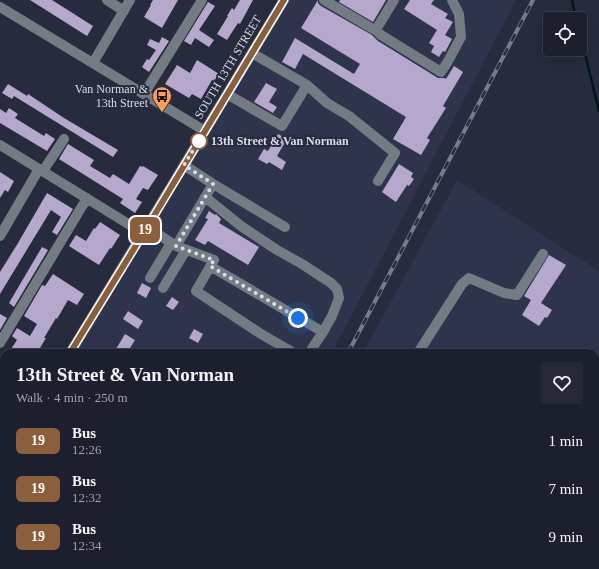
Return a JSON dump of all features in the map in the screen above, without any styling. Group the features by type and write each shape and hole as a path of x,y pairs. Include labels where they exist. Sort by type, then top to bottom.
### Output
{"street":[{"path":"106,0 124,10"},
{"path":"93,63 130,0"},
{"path":"144,94 202,0"},
{"name":"SOUTH 13TH STREET","path":"75,349 284,0"},
{"path":"324,0 375,29 381,35 441,72 461,37 459,14 452,0"},
{"path":"375,29 394,0"},
{"path":"0,7 205,131"},
{"path":"252,53 307,85 327,103 349,116 395,153 378,181"},
{"path":"227,94 282,126 307,85"},
{"path":"0,236 41,170 64,139"},
{"path":"0,145 87,198 145,230 178,246 214,260 196,291 261,334 287,349"},
{"path":"184,165 285,227"},
{"path":"163,288 178,246 213,184"},
{"path":"205,197 241,226 331,283 337,289 339,298 332,316 312,349"},
{"path":"0,343 87,198"},
{"path":"150,278 178,246"},
{"path":"421,349 462,284 469,278 504,293 516,295 543,254"},
{"path":"210,266 323,332"}],"shaded area":[{"path":"284,0 516,0 334,349 72,349"},
{"path":"457,180 599,271 599,349 365,349"}],"building":[{"path":"30,0 52,0 93,26 87,36"},
{"path":"153,0 178,0 162,28 144,17"},
{"path":"240,0 253,0 240,24 238,23 227,40 217,34 232,8 234,10"},
{"path":"318,0 318,3 321,6 372,35 378,41 438,78 446,79 454,66 463,72 443,106 446,108 427,138 430,140 421,155 393,139 406,117 303,54 295,69 282,62 295,38 354,74 360,64 301,28"},
{"path":"340,0 386,0 373,22 339,2"},
{"path":"410,0 434,0 431,4 448,14 445,18 453,22 445,35 452,39 445,52 443,51 439,57 431,52 434,46 429,43 437,30 404,9"},
{"path":"208,2 215,6 199,30 214,40 209,47 195,38 191,45 184,41"},
{"path":"162,37 169,41 149,72 142,67 147,59 149,60 156,50 147,45 150,39 159,43"},
{"path":"197,60 219,74 214,81 212,80 201,99 192,94 189,98 165,84 177,65 190,73"},
{"path":"266,83 277,89 269,102 277,107 273,113 254,102"},
{"path":"8,84 27,96 28,94 64,118 118,150 113,157 14,96 12,99 2,93"},
{"path":"9,108 18,114 15,118 44,136 46,133 55,139 47,151 0,123 0,109 6,113"},
{"path":"278,134 287,139 277,156 286,162 282,170 269,162 267,164 258,159 264,149 268,151"},
{"path":"68,144 94,160 90,166 110,178 113,174 129,184 140,166 143,166 158,175 148,190 143,188 136,199 142,202 135,213 120,203 123,199 59,159"},
{"path":"399,164 413,173 411,177 414,179 409,186 407,185 396,202 382,192"},
{"path":"0,172 14,181 8,192 5,190 0,198"},
{"path":"47,193 73,209 57,235 52,232 61,217 51,210 0,294 0,272"},
{"path":"209,211 215,215 216,214 221,219 219,223 259,247 248,265 208,241 205,245 195,240 208,219 205,218"},
{"path":"100,222 120,235 99,265 69,246 76,235 86,241 94,228 95,229"},
{"path":"42,247 48,250 14,307 9,303"},
{"path":"549,255 566,265 541,303 552,310 539,326 522,315 531,300 524,296"},
{"path":"53,274 84,294 77,305 68,300 44,338 46,338 39,349 11,349 17,340 12,336 17,328 30,336 37,324 24,316 42,285 45,286"},
{"path":"142,283 151,288 146,298 137,293"},
{"path":"172,297 179,302 173,310 166,306"},
{"path":"128,311 143,321 138,329 123,319"},
{"path":"0,314 7,318 0,330"},
{"path":"194,329 203,334 198,343 189,338"},
{"path":"125,334 135,340 129,349 116,349"}],"waterway":[{"path":"572,0 575,12"},
{"path":"586,56 599,111"}],"railway":[{"path":"350,349 533,0"}],"bus line":[{"name":"19","path":"72,349 284,0"}],"place":[{"name":"Van Norman & 13th Street","path":"162,113"},
{"name":"13th Street & Van Norman","path":"199,141"}],"route":[{"path":"199,141 201,137 184,165 213,184 176,246 214,260 210,266 298,318"}]}
